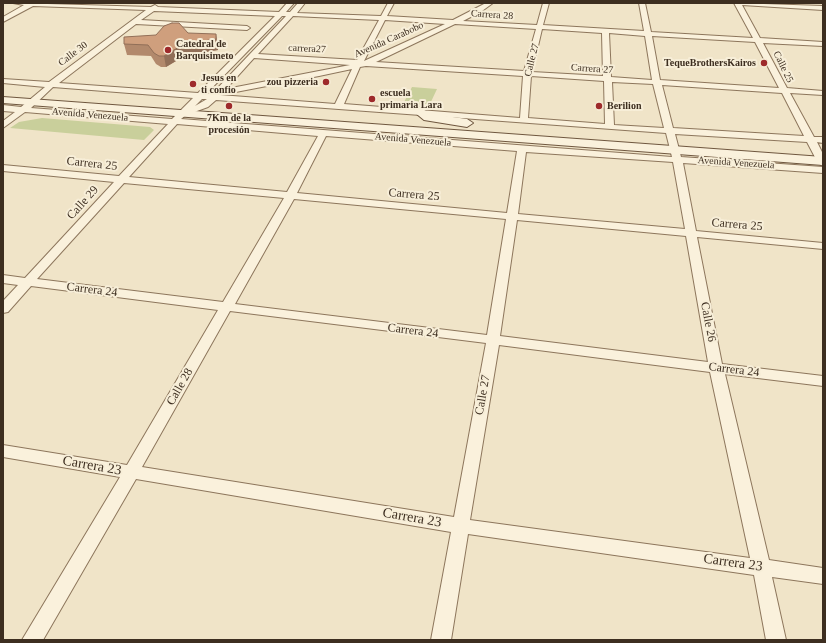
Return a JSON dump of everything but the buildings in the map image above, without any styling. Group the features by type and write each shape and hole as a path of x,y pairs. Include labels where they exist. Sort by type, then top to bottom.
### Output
{"street":[{"name":"Carrera 28","path":"16,3 153,9 282,12 823,44"},
{"path":"3,20 32,3"},
{"name":"Calle 30","path":"3,125 28,106 52,84 161,3"},
{"path":"190,10 199,3"},
{"path":"178,118 203,100 291,3"},
{"path":"218,94 302,3"},
{"path":"339,105 391,3"},
{"name":"Avenida Carabobo","path":"234,94 361,64 480,10 490,3"},
{"name":"Calle 27","path":"524,119 527,75 546,3"},
{"name":"Calle 26","path":"642,3 657,83 673,144 716,368 761,566 776,640"},
{"path":"738,3 823,8"},
{"name":"Calle 25","path":"738,3 759,40 783,90 820,154"},
{"path":"135,22 247,28"},
{"path":"605,32 606,80 610,126"},
{"name":"carrera27","path":"253,56 361,64"},
{"name":"Carrera 27","path":"361,64 823,93"},
{"name":"Avenida Venezuela","path":"3,81 52,84 203,100 534,129 673,144 820,154"},
{"name":"Avenida Venezuela","path":"3,90 192,104 218,94 234,94 339,105 610,126 673,144"},
{"name":"Avenida Venezuela","path":"3,100 28,106 522,149 673,144"},
{"name":"Calle 29","path":"3,309 192,104"},
{"name":"Avenida Venezuela","path":"3,108 28,106"},
{"path":"419,111 428,117 451,121 534,129"},
{"name":"Avenida Venezuela","path":"178,118 370,127 820,154"},
{"path":"370,127 429,138 489,143 500,147"},
{"name":"Calle 28","path":"32,640 132,472 290,196 324,132"},
{"name":"Calle 27","path":"442,640 460,526 493,340 522,149"},
{"name":"Carrera 25","path":"3,168 823,246"},
{"name":"Carrera 24","path":"3,279 225,308 823,381"},
{"name":"Carrera 23","path":"3,451 460,526 761,566 823,576"}],"green space":[{"path":"412,87 437,89 429,106 403,104"},
{"path":"42,118 150,127 154,130 144,140 10,128 19,122"}],"place":[{"name":"Catedral de Barquisimeto","path":"168,50"},
{"name":"TequeBrothersKairos","path":"764,63"},
{"name":"zou pizzeria","path":"326,82"},
{"name":"Jesus en ti confio","path":"193,84"},
{"name":"escuela primaria Lara","path":"372,99"},
{"name":"7Km de la procesión","path":"229,106"},
{"name":"Berilion","path":"599,106"}]}
